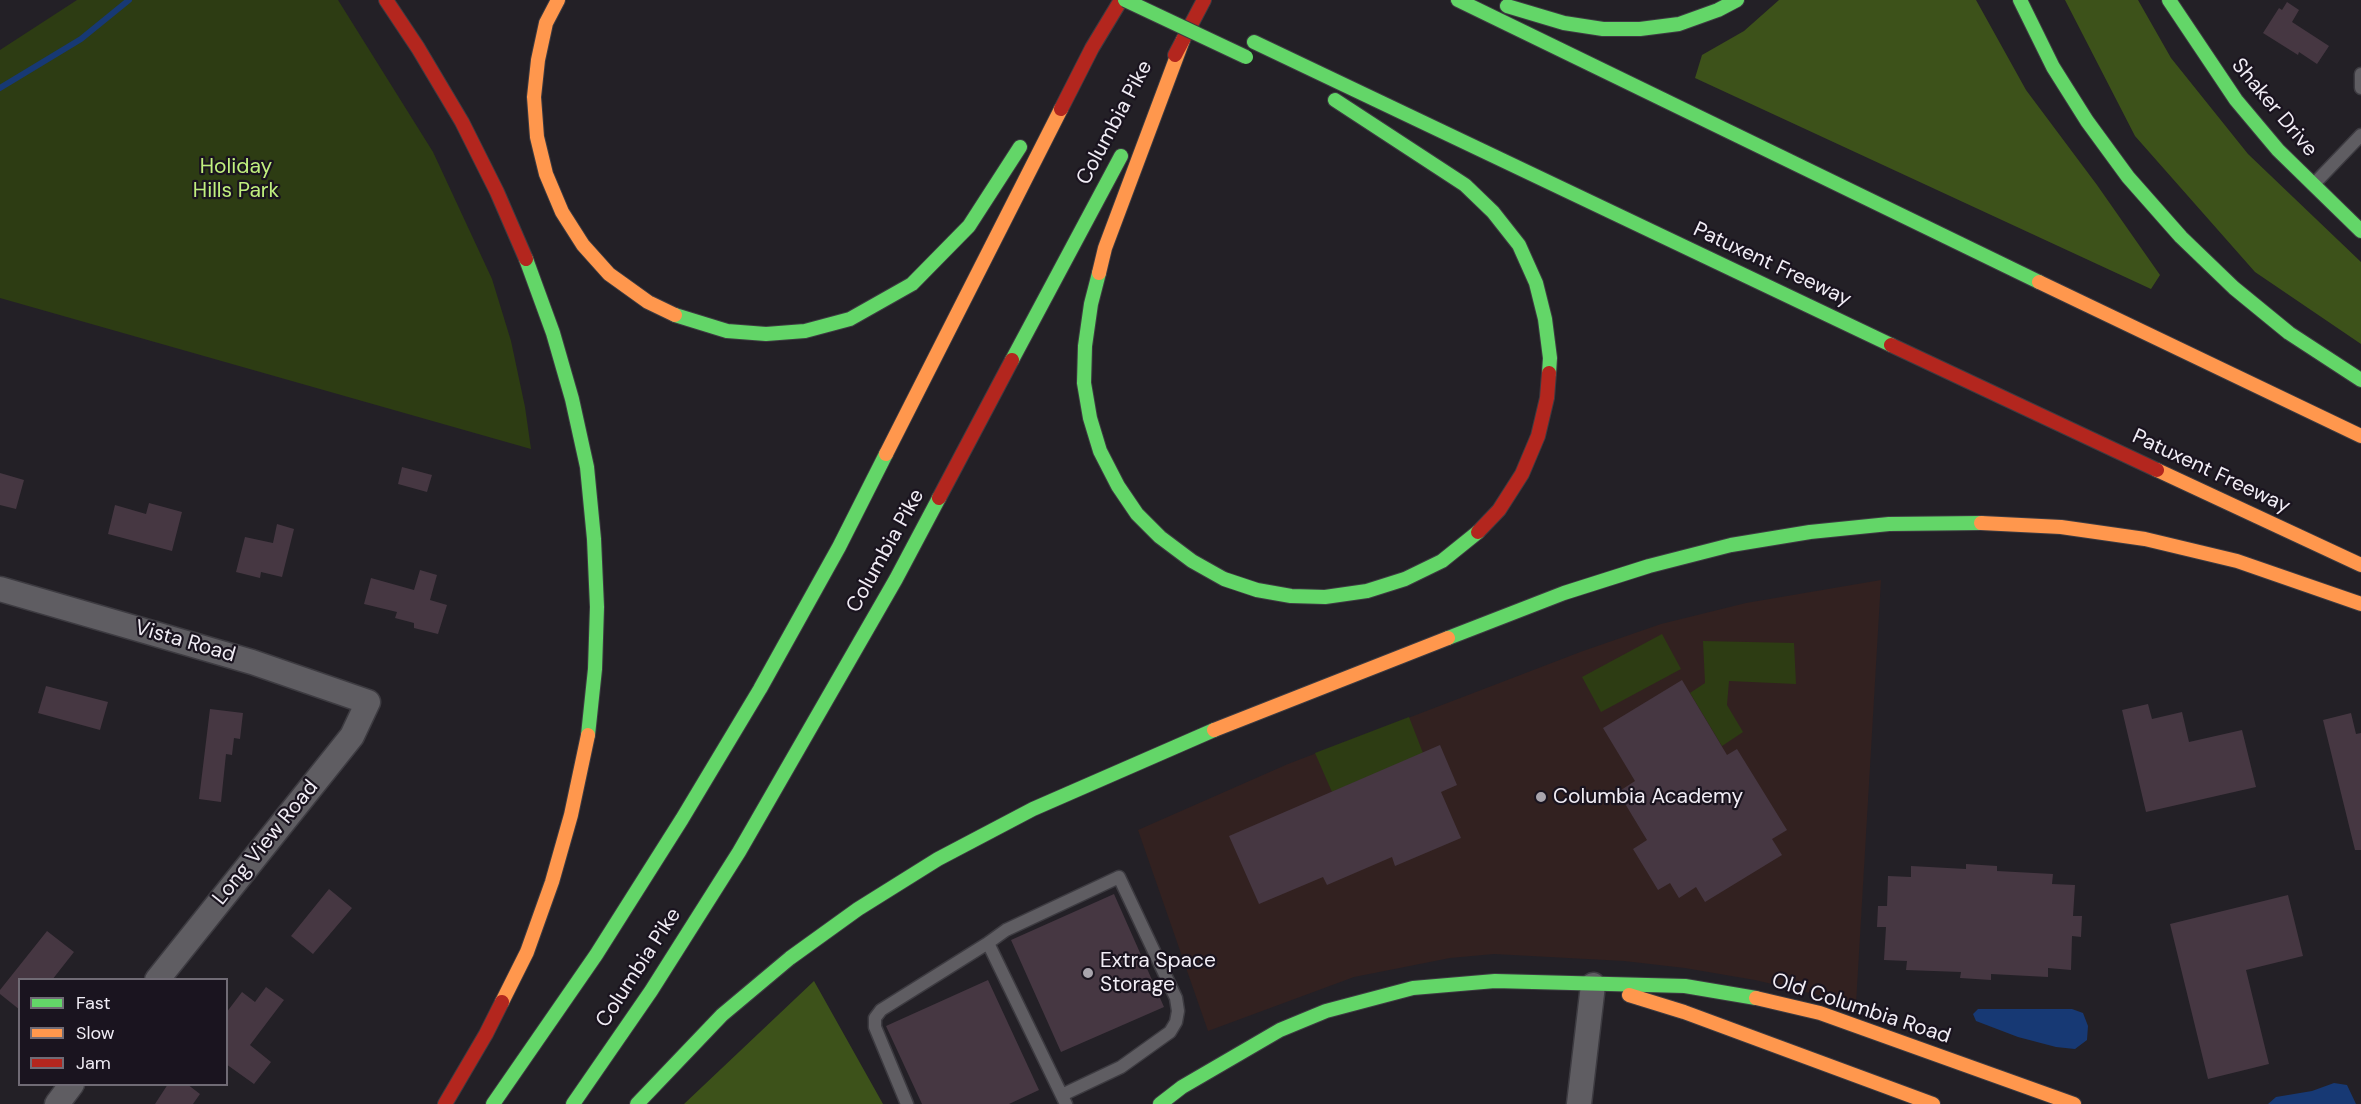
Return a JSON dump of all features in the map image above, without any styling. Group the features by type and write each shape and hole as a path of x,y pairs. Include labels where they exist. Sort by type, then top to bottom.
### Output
{"main road":[{"path":"386,0 462,122 497,192 527,262 553,333 572,399 586,467 594,539 597,606 595,669 587,740 571,815 552,882 527,952 486,1035 445,1104"},
{"path":"558,0 546,23 538,60 534,97 537,137 546,174 562,212 583,245 609,274 648,302 684,319 716,328 766,334 806,331 850,319 883,302 912,284 969,226 1030,134"},
{"path":"1123,0 1251,59"},
{"name":"Columbia Pike","path":"493,1104 596,954 682,819 760,689 839,547 1092,48 1123,0"},
{"name":"Columbia Pike","path":"573,1104 651,991 739,852 816,720 896,579 1204,0"},
{"path":"1458,0 1856,195 2361,436"},
{"path":"1491,0 1564,23 1603,29 1640,29 1679,24 1718,10 1737,0"},
{"path":"2020,0 2053,67 2087,121 2128,177 2181,237 2234,288 2289,333 2361,380"},
{"name":"Shaker Drive","path":"2169,0 2236,100 2313,186 2361,231"},
{"path":"1185,9 1205,19"},
{"name":"Patuxent Freeway","path":"1249,39 1800,302 2361,565"},
{"path":"1183,40 1106,248 1091,304 1083,383 1100,451 1118,486 1137,514 1160,537 1192,561 1224,579 1257,590 1291,596 1325,597 1367,591 1405,579 1442,561 1466,543 1499,510 1522,474 1538,436 1547,398 1550,358 1545,319 1536,283 1519,245 1493,212 1466,185 1330,98 1431,145"},
{"path":"1043,115 1092,48"},
{"path":"1592,218 1800,302"},
{"path":"637,1104 722,1016 790,958 858,909 938,860 1033,809 1275,704 1564,593 1649,566 1731,545 1810,532 1889,524 1976,522 2061,527 2145,539 2237,561 2361,604"},
{"name":"Old Columbia Road","path":"1160,1104 1182,1087 1280,1030 1326,1011 1413,988 1453,983 1530,981 1593,985 1685,986 1764,1000 1820,1013 2074,1104"},
{"name":"Old Columbia Road","path":"1593,985 1684,1012 1933,1104"}],"street":[{"name":"Vista Road","path":"0,589 252,662 368,702"},
{"name":"Long View Road","path":"159,978 352,736 368,702"},
{"path":"1579,1104 1593,985"},
{"path":"57,1104 70,1086"}],"lane":[{"path":"2361,74 2361,88"},
{"path":"2313,186 2361,135"},
{"path":"907,1104 874,1026 875,1018 881,1010 1005,930 1119,877 1176,998 1176,1022 1170,1032 1121,1067 1064,1100 988,943"}],"shaded area":[{"name":"Columbia Academy","path":"1881,580 1856,1004 1755,980 1685,968 1624,961 1494,954 1450,958 1354,977 1208,1031 1138,830 1288,764 1583,651 1661,624 1746,603"}],"green space":[{"name":"Holiday Hills Park","path":"77,0 338,0 433,152 492,279 511,341 531,449 0,298 0,50"},
{"path":"1779,0 1976,0 2026,90 2160,275 2151,289 1695,78 1702,55 1744,31"},
{"path":"2065,0 2138,0 2171,58 2248,154 2361,262 2361,344 2255,272 2135,136"},
{"path":"1662,634 1681,669 1601,712 1582,677"},
{"path":"1703,641 1794,643 1796,684 1729,681 1727,705 1743,732 1722,746 1690,693 1705,683"},
{"path":"1409,717 1423,753 1332,792 1315,753"},
{"path":"814,981 883,1104 684,1104"}],"water":[{"path":"1978,1009 2072,1009 2083,1013 2088,1026 2087,1040 2075,1049 2056,1047 2018,1037 1976,1021 1973,1014"},
{"path":"2334,1083 2347,1085 2356,1104 2268,1104 2276,1097 2312,1091"}],"building":[{"path":"2287,2 2299,10 2292,22 2329,46 2317,64 2263,33 2279,8 2282,10"},
{"path":"402,467 432,475 427,492 398,484"},
{"path":"0,473 24,480 16,509 0,505"},
{"path":"149,503 182,512 172,551 108,534 115,505 146,514"},
{"path":"277,524 294,529 282,577 261,572 260,578 236,572 245,537 273,543"},
{"path":"420,570 437,575 430,600 447,605 438,634 414,628 414,623 395,618 397,612 364,604 371,578 414,590"},
{"path":"1682,680 1727,755 1737,749 1787,830 1772,839 1782,855 1705,902 1696,887 1679,898 1670,883 1658,890 1633,849 1647,840 1618,792 1635,781 1603,728"},
{"path":"46,686 108,702 100,730 38,713"},
{"path":"2148,704 2152,719 2182,712 2189,742 2242,730 2256,787 2146,812 2122,710"},
{"path":"210,709 243,713 240,739 234,738 232,755 226,754 221,802 199,799"},
{"path":"2351,713 2356,734 2361,733 2361,850 2355,850 2323,720"},
{"path":"1440,745 1457,785 1441,792 1461,838 1395,866 1392,857 1327,885 1323,877 1259,904 1229,836"},
{"path":"1966,864 1997,866 1997,871 2053,874 2052,884 2075,885 2073,916 2082,916 2081,937 2072,936 2071,970 2048,968 2048,977 1991,974 1991,980 1960,978 1961,972 1906,970 1907,961 1884,960 1886,927 1877,927 1878,906 1887,906 1888,876 1911,877 1911,866 1966,869"},
{"path":"329,889 352,908 313,954 291,936"},
{"name":"Extra Space Storage","path":"1114,894 1164,1007 1061,1052 1011,940"},
{"path":"2288,895 2303,956 2246,970 2269,1064 2208,1079 2170,924"},
{"path":"47,931 74,952 54,978 18,978 18,1008 0,994 0,990"},
{"path":"988,980 1039,1090 1009,1104 922,1104 886,1026"},
{"path":"266,987 284,1000 250,1045 271,1062 254,1084 228,1065 228,1010 242,992 255,1002"},
{"path":"167,1086 190,1086 200,1094 193,1104 155,1104"}],"waterway":[{"path":"0,88 81,39 129,0"}],"traffic: fast":[{"path":"1125,0 1246,57"},
{"path":"1458,0 2039,282"},
{"path":"1507,6 1564,23 1603,29 1640,29 1679,24 1718,10 1737,0"},
{"path":"2020,0 2053,67 2087,121 2128,177 2181,237 2234,288 2289,333 2361,380"},
{"path":"2169,0 2236,100 2278,150 2361,231"},
{"path":"1254,42 1891,345"},
{"path":"1335,100 1465,185 1493,212 1519,245 1536,283 1545,319 1550,358 1549,373"},
{"path":"675,315 727,331 766,334 805,331 850,319 912,284 969,226 1020,147"},
{"path":"1012,360 1121,156"},
{"path":"526,259 553,333 572,399 587,467 594,539 597,607 595,669 588,735"},
{"path":"1099,273 1091,304 1085,346 1084,383 1090,418 1100,451 1118,486 1137,514 1160,537 1192,561 1224,579 1257,590 1291,596 1325,597 1367,591 1405,579 1442,561 1478,532"},
{"path":"493,1104 596,955 682,819 760,689 839,547 886,454"},
{"path":"573,1104 651,991 739,852 896,579 939,498"},
{"path":"1448,638 1564,593 1649,566 1731,545 1810,532 1889,524 1981,523"},
{"path":"637,1104 722,1015 790,958 858,909 938,859 1033,809 1214,730"},
{"path":"1160,1104 1182,1087 1280,1030 1326,1011 1413,988 1495,981 1685,986 1756,998"}],"traffic: slow":[{"path":"558,0 546,23 538,60 534,97 537,137 546,174 562,212 583,245 609,274 648,302 675,315"},
{"path":"1099,273 1105,248 1183,40"},
{"path":"886,454 1061,109"},
{"path":"2039,282 2361,436"},
{"path":"2157,470 2361,565"},
{"path":"1981,523 2061,527 2145,539 2237,561 2361,604"},
{"path":"1214,730 1448,638"},
{"path":"502,1002 527,952 552,882 571,815 588,735"},
{"path":"1629,995 1684,1012 1933,1104"},
{"path":"1756,998 1820,1013 2074,1104"}],"traffic: jam":[{"path":"386,0 462,122 497,192 526,259"},
{"path":"1061,109 1092,48 1121,0"},
{"path":"1175,55 1204,0"},
{"path":"1891,345 2157,470"},
{"path":"939,498 1012,360"},
{"path":"1478,532 1499,510 1522,474 1538,436 1547,398 1549,373"},
{"path":"445,1104 502,1002"}],"place":[{"name":"Columbia Academy","path":"1541,797"},
{"name":"Extra Space Storage","path":"1088,973"}]}
